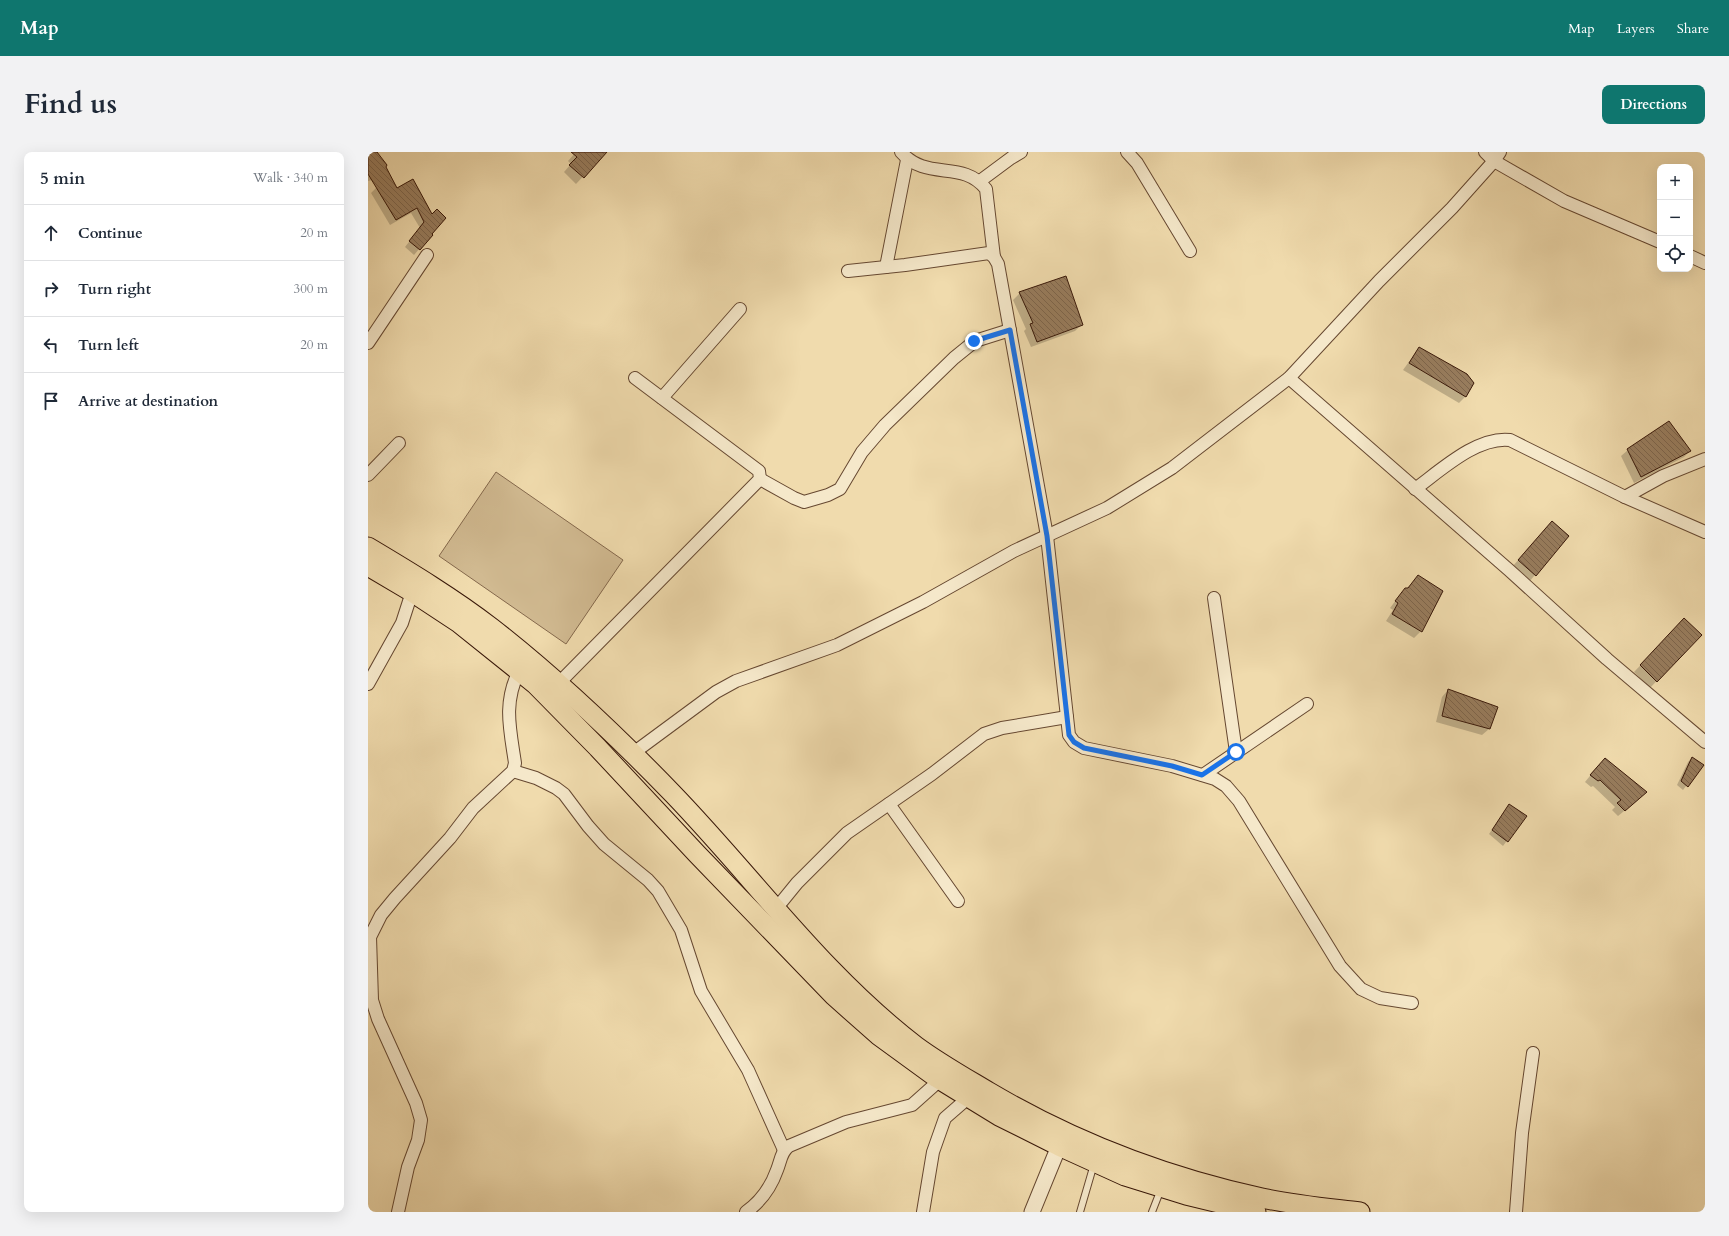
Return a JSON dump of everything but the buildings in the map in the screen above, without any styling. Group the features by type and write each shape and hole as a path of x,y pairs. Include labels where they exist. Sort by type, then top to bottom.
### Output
{"main road":[{"path":"368,547 441,592 490,627 580,702 674,795 776,910 849,989 916,1045 947,1067 1062,1132 1132,1161 1196,1182 1264,1199 1305,1206 1360,1212"},
{"path":"368,566 412,592 459,623 519,671 598,748 697,854 834,996 878,1035 940,1080 968,1098 999,1116 1059,1146 1124,1176 1256,1212"}],"street":[{"path":"980,182 1021,152"},
{"path":"1128,152 1137,163 1190,251"},
{"path":"1485,152 1497,157 1564,201 1657,241"},
{"path":"886,267 904,156 924,168 965,173 980,182 986,189 994,257"},
{"path":"632,754 716,692 736,681 837,645 923,602 1014,551 1107,508 1172,468 1289,378 1497,157"},
{"path":"848,271 989,253 994,257 998,264 1047,536 1069,735 1074,742 1084,748 1172,766 1215,779 1226,786 1239,801 1340,966 1361,989 1380,998 1412,1003"},
{"path":"368,343 427,255"},
{"path":"1693,257 1705,263"},
{"path":"662,398 740,309"},
{"path":"760,479 804,502 828,495 840,489 862,452 885,425 954,358 974,341 1010,330"},
{"path":"635,378 759,471 760,479"},
{"path":"1289,378 1414,489 1509,570 1607,659 1705,742"},
{"path":"1414,489 1465,453 1498,439 1510,440 1625,496 1705,532"},
{"path":"368,475 399,443"},
{"path":"1625,496 1663,476 1705,459"},
{"path":"558,684 760,479"},
{"path":"368,684 402,623 412,592"},
{"path":"1214,598 1236,752"},
{"path":"398,1212 408,1167 418,1140 421,1120 416,1103 378,1019 372,1000 370,937 382,916 395,898 450,838 473,808 513,771 515,763 508,713 510,693 519,671"},
{"path":"1202,775 1307,704"},
{"path":"776,910 797,884 846,833 889,804 984,734 1002,728 1068,717"},
{"path":"513,771 536,778 564,794 604,844 648,880 658,891 681,930 701,991 748,1070 784,1150"},
{"path":"889,804 958,901"},
{"path":"1516,1212 1522,1133 1533,1053"},
{"path":"746,1212 764,1194 777,1170 784,1150 802,1139 846,1122 912,1105 940,1080"},
{"path":"923,1212 933,1152 945,1118 968,1098"},
{"path":"1032,1212 1059,1146"}],"lane":[{"path":"1080,1212 1094,1162"},
{"path":"1152,1212 1161,1187"}],"shaded area":[{"path":"496,472 623,560 566,644 439,556"}],"route":[{"path":"974,341 1010,330 1047,536 1069,735 1074,742 1084,748 1172,766 1202,775 1236,752"}]}
